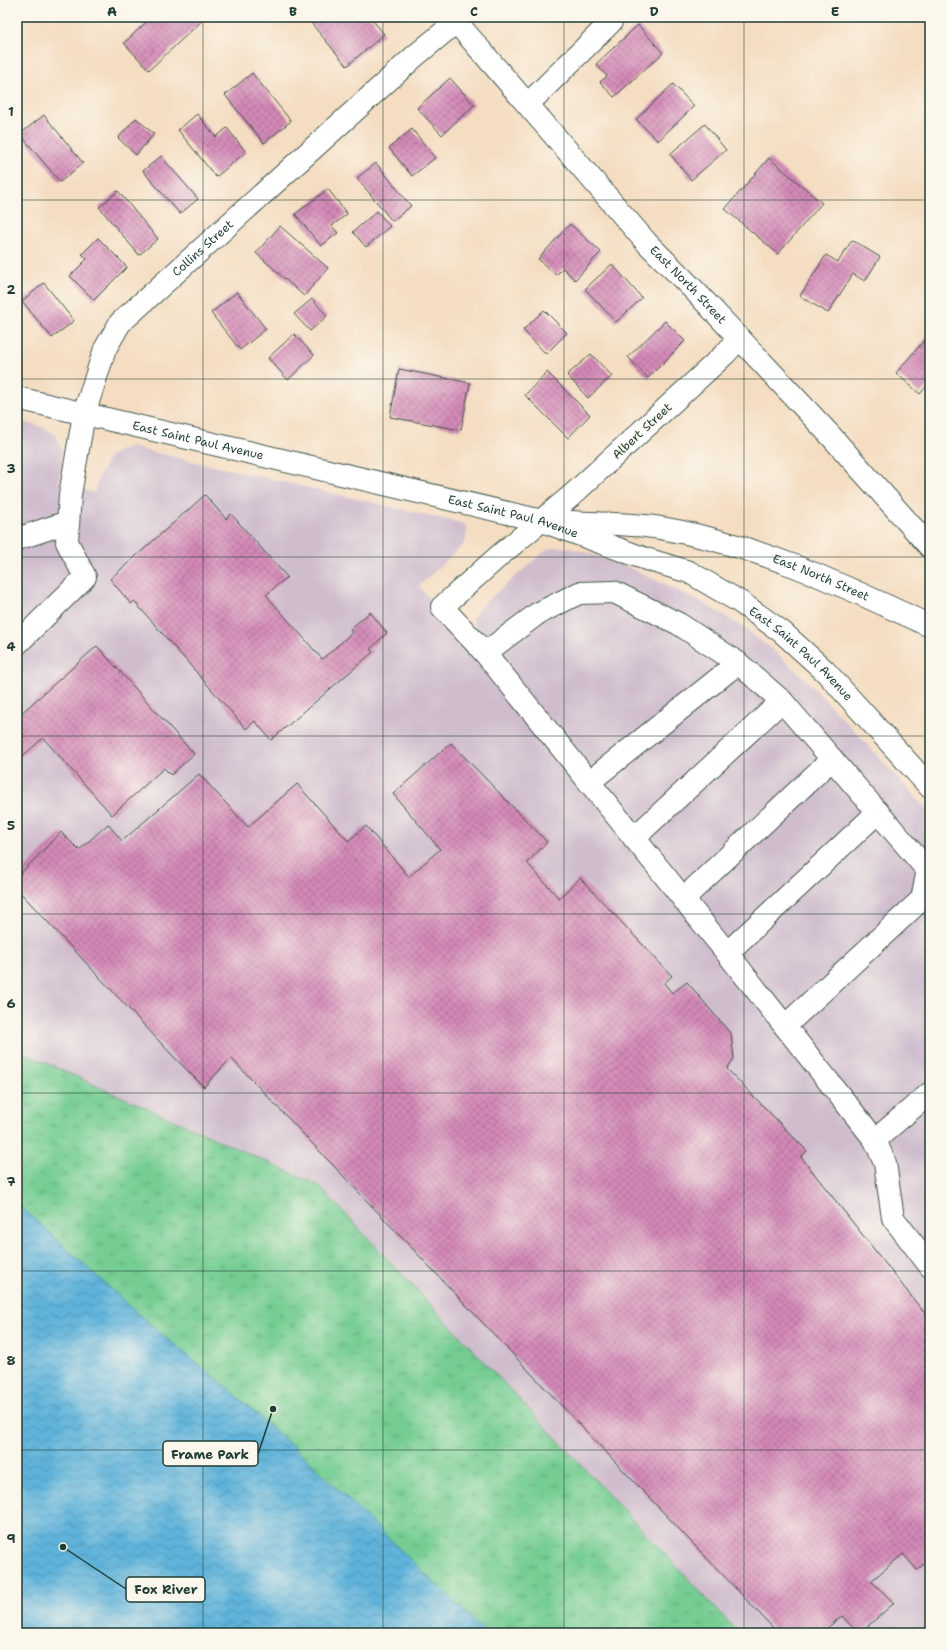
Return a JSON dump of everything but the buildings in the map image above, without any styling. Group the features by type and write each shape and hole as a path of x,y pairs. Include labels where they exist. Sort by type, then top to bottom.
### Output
{"street":[{"name":"East North Street","path":"454,19 647,243 695,291 830,435 930,547"},
{"name":"Collins Street","path":"68,532 70,495 84,414 106,349 120,323 416,56 454,19"},
{"path":"528,104 611,22"},
{"name":"Albert Street","path":"485,653 442,607 500,555 578,490 726,353 739,338"},
{"name":"East Saint Paul Avenue","path":"17,398 186,436 542,521 646,559 689,572 740,602 782,632 825,671 930,788"},
{"name":"East North Street","path":"542,521 653,527 720,540 788,563 865,595 930,626"},
{"path":"17,539 68,532 85,577 17,644"},
{"path":"785,1026 922,899 929,870 782,701 738,663 679,624 614,592 579,593 537,614 485,653 727,953 875,1140 885,1163 893,1218 930,1266"},
{"path":"589,782 738,663"},
{"path":"634,838 782,701"},
{"path":"683,899 832,759"},
{"path":"727,953 878,812"},
{"path":"875,1140 930,1093"}],"shaded area":[{"path":"17,421 40,426 55,434 61,447 62,463 59,481 94,493 98,478 110,456 118,451 131,447 461,523 465,525 467,531 466,540 463,545 419,586 463,640 474,632 473,617 481,606 550,548 563,547 582,551 621,564 703,603 745,629 773,650 805,679 930,813 930,1633 739,1633 318,1185 17,1050"}],"green space":[{"path":"17,1050 318,1185 739,1633 17,1633"}],"water":[{"path":"17,1203 156,1330 228,1388 312,1464 486,1633 17,1633"}],"place":[{"name":"Frame Park","path":"273,1409"},
{"name":"Fox River","path":"63,1547"}]}
